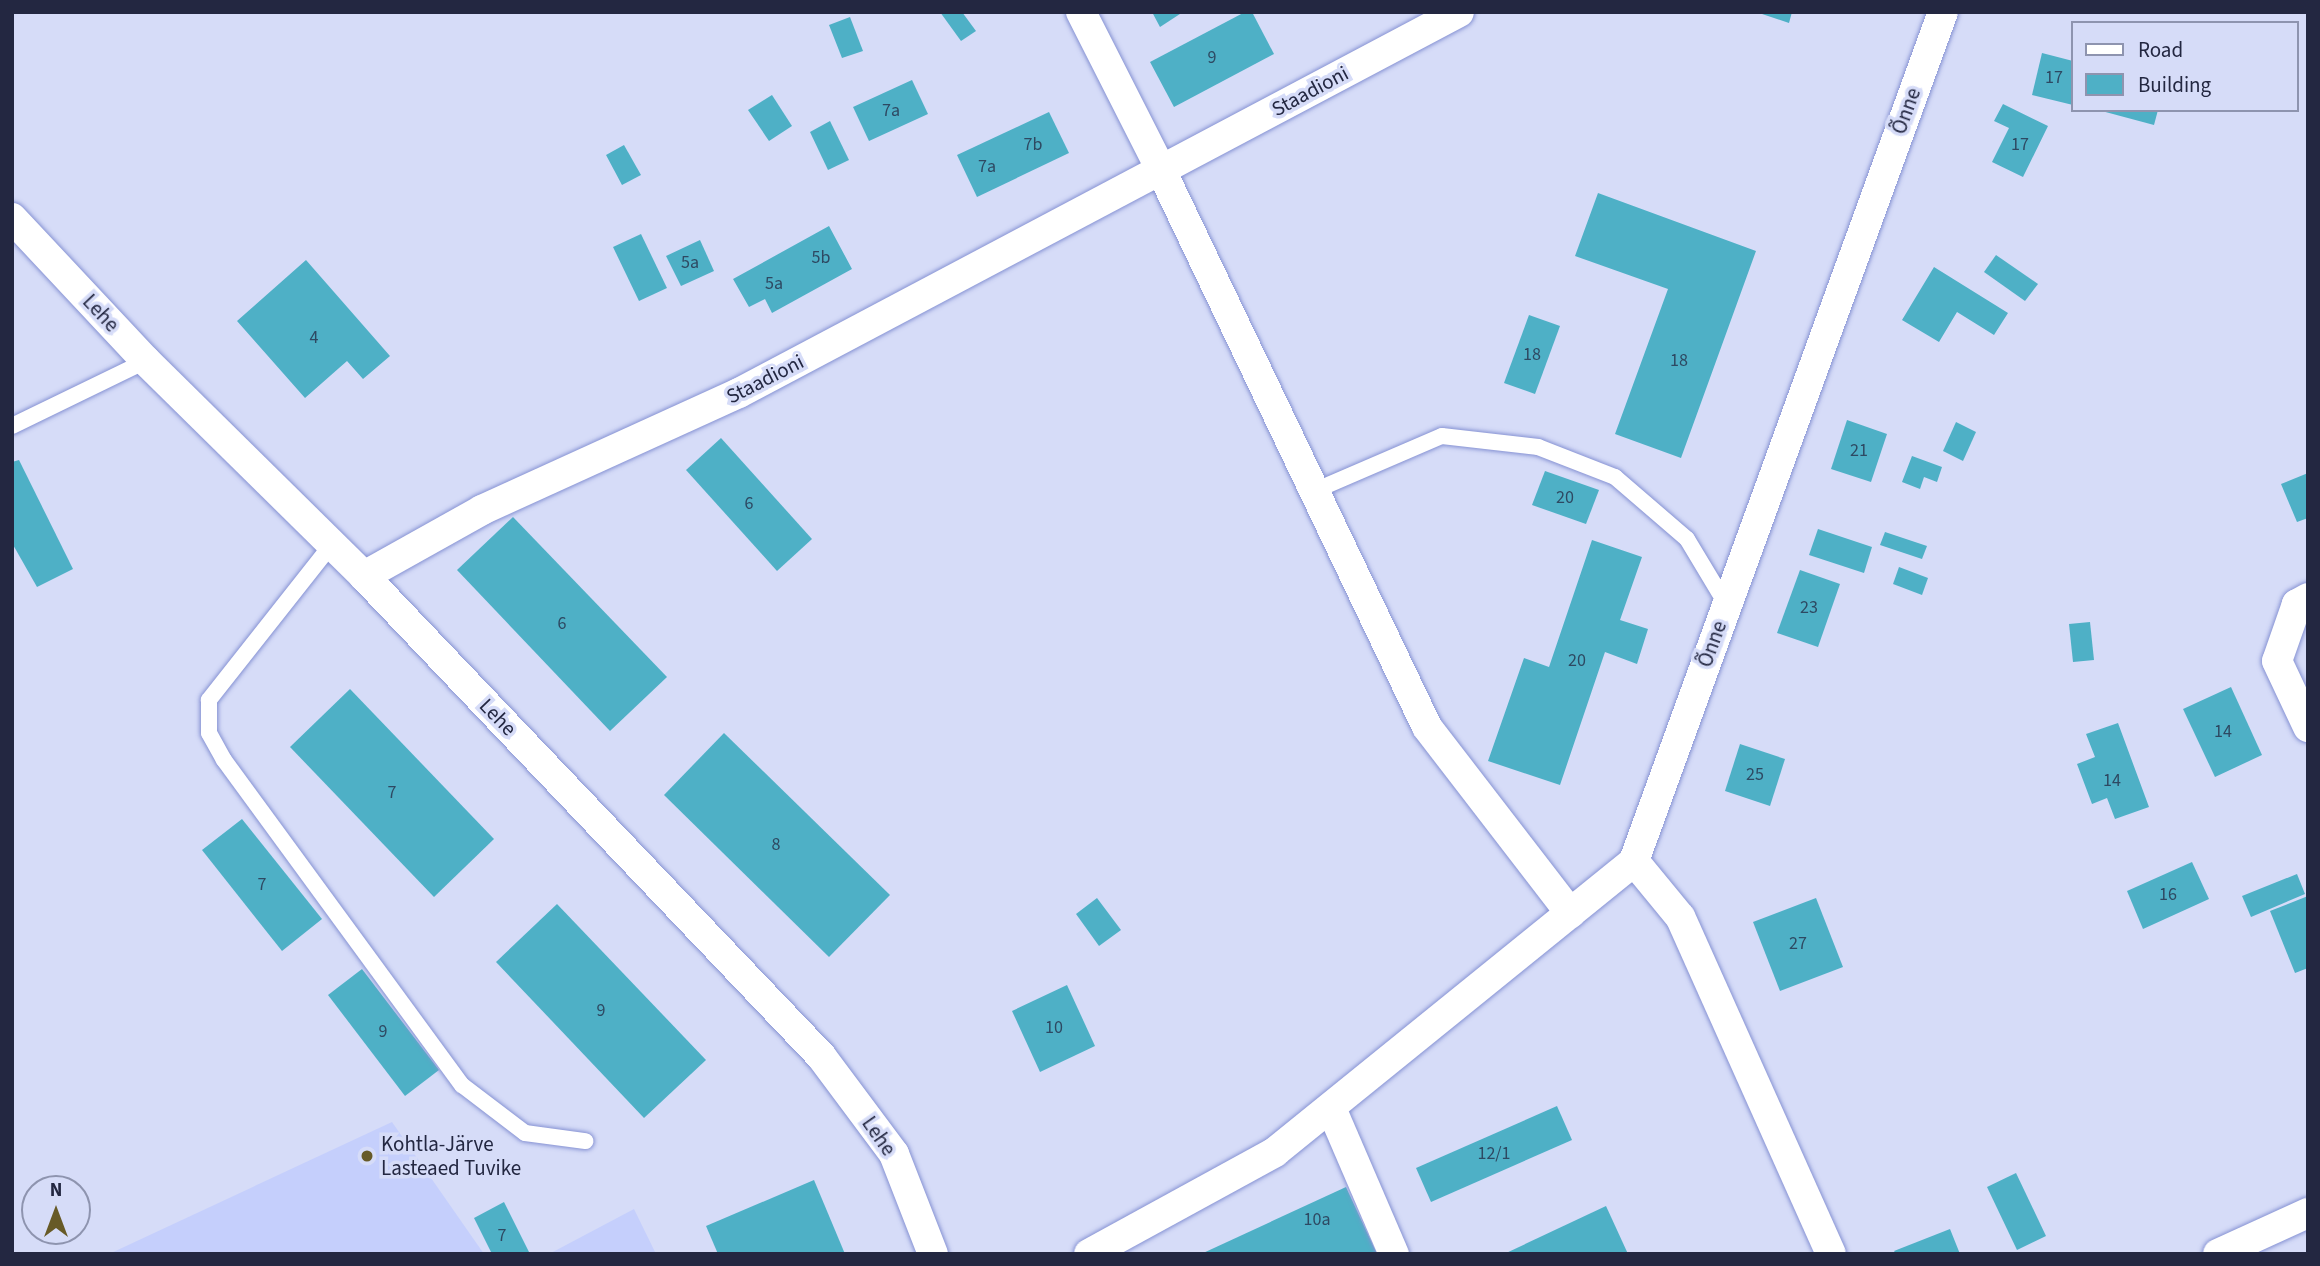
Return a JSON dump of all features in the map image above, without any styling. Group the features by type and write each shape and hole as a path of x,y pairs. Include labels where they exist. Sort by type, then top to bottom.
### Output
{"street":[{"path":"1081,12 1161,170 1427,727 1570,914"},
{"name":"Staadioni","path":"364,576 482,510 739,393 1459,12"},
{"name":"Õnne","path":"1634,861 1943,12"},
{"name":"Lehe","path":"12,218 146,361 364,576 821,1056 894,1154 933,1254"},
{"path":"2308,598 2297,604 2277,661 2308,727"},
{"path":"1089,1254 1275,1152 1634,861 1680,917 1831,1254"},
{"path":"1331,1108 1394,1254"},
{"path":"2218,1254 2308,1213"}],"lane":[{"path":"12,426 146,361"},
{"path":"1314,491 1441,436 1538,447 1615,477 1687,539 1726,604"},
{"path":"332,544 209,700 209,733 224,760 462,1085 525,1133 584,1141"}],"shaded area":[{"name":"Kohtla-Järve Lasteaed Tuvike","path":"392,1122 484,1254 109,1254"},
{"path":"634,1209 656,1254 549,1254"}],"building":[{"path":"940,12 962,12 976,31 961,41"},
{"path":"1152,12 1183,12 1160,27"},
{"path":"1245,12 1252,12 1274,54 1174,107 1150,62"},
{"path":"1756,12 1792,12 1789,23"},
{"path":"850,17 863,51 842,58 829,25"},
{"path":"2042,53 2072,61 2072,105 2032,95"},
{"path":"912,80 928,114 869,141 853,107"},
{"path":"772,95 792,126 769,141 748,110"},
{"path":"2003,104 2048,126 2023,177 1992,162 2009,128 1994,121"},
{"path":"1049,112 1069,153 977,197 957,155"},
{"path":"2105,112 2157,112 2154,125"},
{"path":"830,121 849,160 828,170 810,132"},
{"path":"624,145 641,175 622,185 606,155"},
{"path":"1598,193 1756,251 1681,458 1615,434 1668,289 1575,256"},
{"path":"829,226 852,269 772,313 765,299 749,307 733,279"},
{"path":"641,234 667,288 639,301 613,247"},
{"path":"700,240 714,271 681,286 666,256"},
{"path":"1996,255 2038,284 2025,301 1984,272"},
{"path":"306,260 390,356 363,379 347,361 305,398 237,321"},
{"path":"1934,267 2008,313 1994,335 1957,312 1939,342 1902,320"},
{"path":"1529,315 1560,326 1535,394 1504,383"},
{"path":"1847,420 1887,434 1871,482 1831,469"},
{"path":"1956,422 1976,432 1963,461 1943,451"},
{"path":"721,438 812,539 777,571 686,470"},
{"path":"1912,456 1942,467 1937,482 1924,477 1920,489 1902,482"},
{"path":"19,460 73,569 37,587 12,543 12,462"},
{"path":"1545,471 1599,490 1586,524 1532,505"},
{"path":"2308,473 2308,518 2297,522 2281,484"},
{"path":"513,517 667,677 610,731 457,570"},
{"path":"1818,529 1872,547 1864,573 1809,555"},
{"path":"1885,532 1927,546 1922,559 1880,545"},
{"path":"1592,540 1642,557 1620,620 1648,629 1637,664 1605,652 1560,785 1488,761 1524,658 1549,667"},
{"path":"1899,567 1928,578 1922,595 1893,584"},
{"path":"1800,570 1840,584 1818,647 1777,633"},
{"path":"2090,622 2094,660 2073,662 2069,624"},
{"path":"2231,687 2262,755 2215,777 2183,709"},
{"path":"350,689 494,839 434,897 290,747"},
{"path":"2118,723 2149,807 2115,819 2107,798 2092,804 2077,764 2095,757 2086,734"},
{"path":"724,733 890,895 829,957 664,795"},
{"path":"1740,744 1785,759 1770,806 1725,791"},
{"path":"242,819 322,919 282,951 202,850"},
{"path":"2192,862 2209,899 2143,929 2127,891"},
{"path":"2297,874 2305,894 2251,917 2242,896"},
{"path":"2308,896 2308,968 2295,973 2270,911"},
{"path":"1097,898 1121,930 1099,946 1076,914"},
{"path":"1816,898 1843,967 1780,991 1753,922"},
{"path":"557,904 706,1060 644,1118 496,962"},
{"path":"362,969 439,1070 405,1096 328,995"},
{"path":"1067,985 1095,1046 1040,1072 1012,1011"},
{"path":"1557,1106 1572,1140 1431,1202 1416,1168"},
{"path":"2016,1173 2046,1236 2017,1250 1987,1187"},
{"path":"814,1180 845,1254 718,1254 706,1226"},
{"path":"1346,1187 1377,1254 1201,1254"},
{"path":"504,1202 530,1254 492,1254 474,1218"},
{"path":"1606,1206 1628,1254 1504,1254"},
{"path":"1950,1229 1960,1254 1896,1254 1894,1251"}],"place":[{"name":"Kohtla-Järve Lasteaed Tuvike","path":"367,1156"}]}
